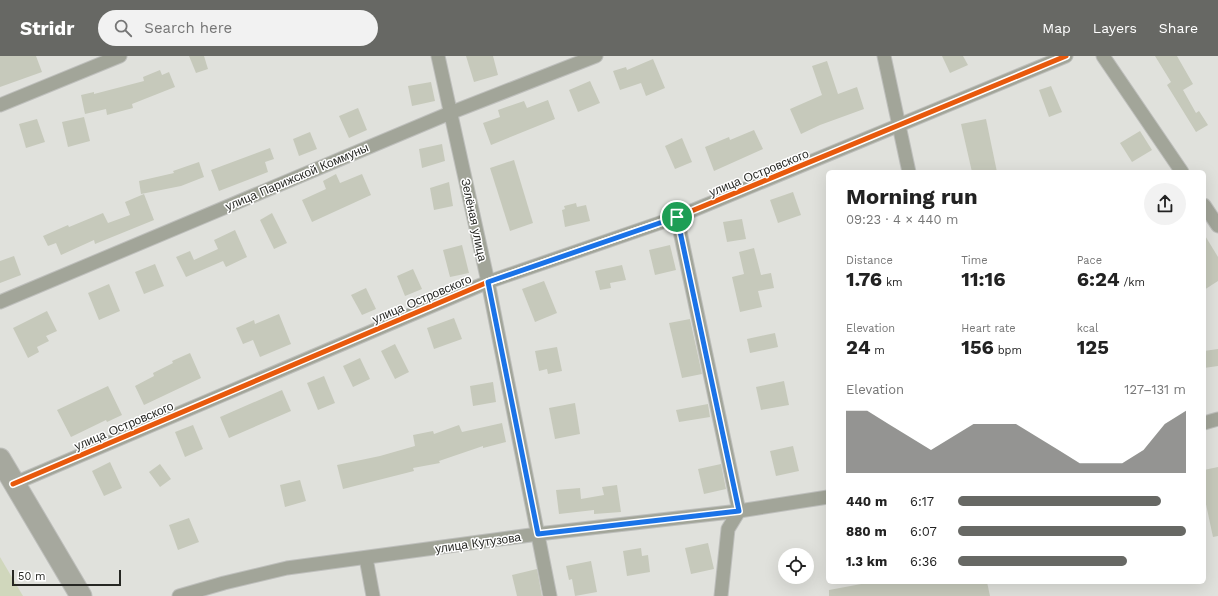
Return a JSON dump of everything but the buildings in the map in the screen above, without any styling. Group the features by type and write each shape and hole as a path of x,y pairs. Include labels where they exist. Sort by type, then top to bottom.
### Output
{"main road":[{"path":"0,459 13,484 81,596"}],"street":[{"path":"0,105 120,56"},
{"name":"Зелёная улица","path":"438,56 488,282 550,596"},
{"name":"улица Парижской Коммуны","path":"0,302 450,113 596,56"},
{"path":"884,56 909,170"},
{"name":"улица Островского","path":"13,484 488,282 677,217 1066,56"},
{"path":"1103,56 1181,170"},
{"path":"1206,208 1218,226"},
{"path":"677,217 739,511 728,530 721,596"},
{"path":"1206,422 1218,419"},
{"name":"улица Кутузова","path":"179,596 224,583 287,568 538,534 739,511 826,498"},
{"path":"366,558 373,596"}],"green space":[{"path":"0,557 23,596 0,596"}],"cycle path":[{"path":"13,484 488,282 677,217 1066,56"}],"route":[{"path":"677,217 739,511 538,534 488,282 677,217"}]}
